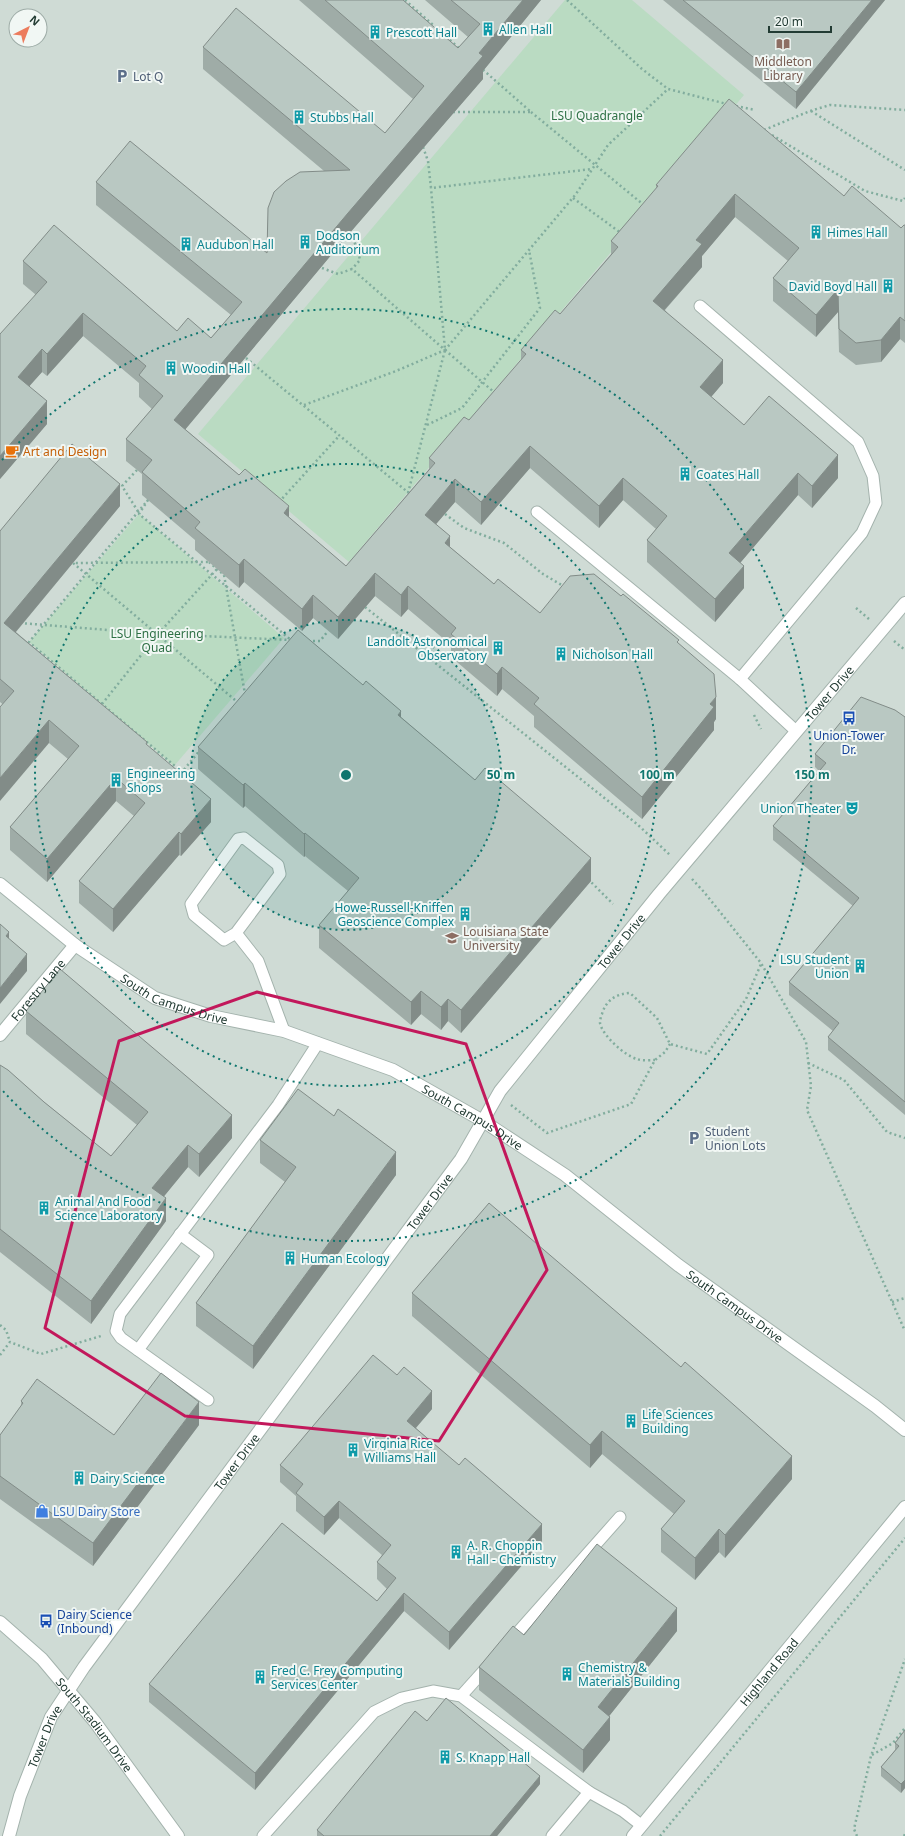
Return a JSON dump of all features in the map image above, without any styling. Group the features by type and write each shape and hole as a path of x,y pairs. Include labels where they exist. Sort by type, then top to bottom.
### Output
{"street":[{"name":"Tower Drive","path":"9,1836 20,1796 31,1765 51,1718 68,1691 88,1661 461,1159 500,1091 681,867 905,603"},
{"name":"South Campus Drive","path":"0,884 75,945 155,998 211,1016 284,1031 393,1070 483,1122 565,1175 678,1265 875,1406 905,1430"},
{"name":"Forestry Lane","path":"0,1035 75,945"},
{"name":"Highland Road","path":"633,1836 905,1507"},
{"name":"South Stadium Drive","path":"0,1622 42,1659 117,1751 178,1836"}],"lane":[{"path":"700,306 858,442 873,476 876,503 862,533 740,680"},
{"path":"537,512 740,680 796,731"},
{"path":"244,838 278,865 280,874 236,933 224,940 194,915 191,904 238,839 244,838"},
{"path":"236,933 258,960 284,1031"},
{"path":"208,1400 121,1338 116,1330 120,1314 278,1105 318,1043"},
{"path":"138,1350 208,1255 180,1234"},
{"path":"504,1649 620,1517"},
{"path":"461,1696 493,1660"},
{"path":"263,1836 374,1712 402,1698 433,1690 461,1696 589,1792 623,1811 642,1825"},
{"path":"552,1836 589,1792"}],"path":[{"path":"405,0 463,52"},
{"path":"567,0 642,69 668,89 755,110"},
{"path":"480,68 646,207"},
{"path":"304,405 396,371 445,350 572,198 608,145 668,89"},
{"path":"764,130 810,111 830,105 905,110"},
{"path":"810,111 905,170"},
{"path":"452,112 531,112"},
{"path":"759,127 865,191 902,201 905,198"},
{"path":"408,493 445,350 431,188 428,161 423,147"},
{"path":"431,188 592,169"},
{"path":"572,198 622,234"},
{"path":"322,268 338,274 352,269 360,260 357,246 348,235"},
{"path":"426,425 462,408 540,308 529,249"},
{"path":"352,269 495,393"},
{"path":"246,358 408,493 414,495"},
{"path":"279,502 340,436"},
{"path":"122,486 137,470"},
{"path":"116,481 122,486 139,513 291,640"},
{"path":"139,513 29,642 182,772 291,640"},
{"path":"445,514 464,528 504,543 543,574 566,588"},
{"path":"197,562 209,562 224,575 248,711 73,563 197,562"},
{"path":"99,709 158,634 217,569"},
{"path":"365,607 637,824 704,892 761,963 806,1042 811,1086 807,1110 905,1331"},
{"path":"14,623 158,634 299,641"},
{"path":"313,646 307,641 320,641 328,631"},
{"path":"750,708 761,729"},
{"path":"585,876 613,904"},
{"path":"656,1060 638,1060 628,1055 605,1034 600,1022 603,1009 608,1001 620,994 630,993 657,1018 670,1044 707,1054 746,999 761,963"},
{"path":"510,1105 547,1133 631,1104 656,1060 665,1052 670,1044"},
{"path":"808,1063 844,1080 887,1132 905,1138"},
{"path":"892,1302 905,1298"},
{"path":"0,1325 6,1330 10,1342"},
{"path":"10,1342 41,1354 96,1337"},
{"path":"0,1355 10,1342"},
{"path":"660,1836 905,1538"},
{"path":"857,1836 854,1829 871,1756 905,1659"},
{"path":"871,1756 893,1743 905,1728"}],"highlighted area":[{"path":"257,992 466,1044 547,1270 439,1441 185,1416 45,1328 119,1041"}],"shaded area":[{"name":"Louisiana State University","path":"0,0 905,0 905,1836 0,1836"}],"green space":[{"name":"LSU Quadrangle","path":"565,0 632,0 744,95 349,562 198,434"},
{"name":"LSU Engineering Quad","path":"139,514 284,638 174,766 29,642"}],"building":[{"path":"325,0 403,0 458,48 480,24 451,0 523,0 479,53 483,56 348,213 174,420 239,475 245,469 289,506 284,513 346,566 435,463 429,458 464,417 469,420 526,354 521,350 555,310 560,314 618,247 611,241 729,99 844,196 852,186 901,228 905,225 905,321 900,317 881,340 856,343 839,329 838,289 816,315 773,278 799,248 735,194 696,240 702,244 653,301 723,360 700,387 744,425 769,396 838,455 812,486 798,473 729,553 744,566 715,599 647,540 667,516 623,478 599,506 530,446 481,502 455,479 425,515 450,536 445,543 494,584 498,579 540,613 570,576 594,574 621,596 623,594 679,640 677,642 714,674 716,697 710,704 714,707 642,797 534,704 539,698 502,667 497,674 451,634 456,628 408,586 401,595 375,573 338,617 313,595 302,609 244,559 239,565 195,528 200,522 142,472 152,460 126,439 163,396 139,375 146,366 83,313 47,354 42,349 18,377 47,401 0,456 0,334 47,282 23,261 54,225 177,331 188,318 211,338 242,302 96,182 130,141 267,253 268,208 274,192 286,181 300,172 350,170 203,47 236,8 385,133 424,86"},
{"name":"Middleton Library","path":"683,0 872,0 796,92"},
{"path":"72,444 120,484 4,623 147,742 146,744 211,799 181,834 179,832 113,909 79,881 145,803 116,778 47,859 10,827 79,746 49,720 0,778 0,707 14,691 0,679 0,531"},
{"path":"298,630 363,685 366,681 401,711 398,715 475,780 485,768 591,858 461,1010 448,999 441,1007 421,991 411,1002 319,925 359,878 305,833 304,834 245,783 243,785 198,747"},
{"path":"861,697 895,710 905,717 905,1102 828,1037 839,1023 789,982 859,898 773,826 826,763 815,754"},
{"path":"0,924 9,932 6,936 27,954 0,988"},
{"path":"60,969 232,1115 199,1154 188,1145 152,1188 166,1198 91,1301 0,1229 0,1065 8,1070 44,1102 111,1156 148,1112 26,1011"},
{"name":"Human Ecology","path":"298,1089 334,1116 338,1109 396,1152 253,1346 196,1303 296,1167 260,1140"},
{"name":"Life Sciences Building","path":"489,1203 681,1367 685,1362 792,1456 725,1535 719,1529 695,1558 661,1529 685,1501 602,1431 590,1445 412,1293"},
{"path":"373,1355 397,1375 404,1367 432,1391 407,1421 459,1465 465,1458 542,1524 449,1632 404,1593 255,1773 149,1684 282,1523 377,1601 396,1578 377,1562 391,1545 339,1501 324,1517 296,1493 303,1484 280,1465"},
{"name":"Dairy Science","path":"161,1373 199,1402 93,1543 0,1476 0,1435 23,1403 21,1401 37,1379 114,1435"},
{"name":"Chemistry & Materials Building","path":"597,1544 677,1608 598,1707 610,1717 583,1750 479,1667 513,1626 524,1635"},
{"name":"S. Knapp Hall","path":"446,1698 540,1776 490,1836 324,1836 317,1830 415,1711 427,1721"},
{"path":"905,1730 905,1780 901,1784 881,1767 899,1746 895,1743"}],"place":[{"name":"Allen Hall","path":"488,29"},
{"name":"Prescott Hall","path":"375,32"},
{"name":"Middleton Library","path":"783,44"},
{"name":"Lot Q","path":"122,76"},
{"name":"Stubbs Hall","path":"299,117"},
{"name":"Himes Hall","path":"816,232"},
{"name":"Dodson Auditorium","path":"305,242"},
{"name":"Audubon Hall","path":"186,244"},
{"name":"David Boyd Hall","path":"888,286"},
{"name":"Woodin Hall","path":"171,368"},
{"name":"Art and Design","path":"12,451"},
{"name":"Coates Hall","path":"685,474"},
{"name":"Landolt Astronomical Observatory","path":"498,648"},
{"name":"Nicholson Hall","path":"561,654"},
{"name":"Union-Tower Dr.","path":"849,718"},
{"name":"Engineering Shops","path":"116,780"},
{"name":"Union Theater","path":"852,808"},
{"name":"Howe-Russell-Kniffen Geoscience Complex","path":"465,914"},
{"name":"Louisiana State University","path":"452,938"},
{"name":"LSU Student Union","path":"860,966"},
{"name":"Student Union Lots","path":"694,1138"},
{"name":"Animal And Food Science Laboratory","path":"44,1208"},
{"name":"Human Ecology","path":"290,1258"},
{"name":"Life Sciences Building","path":"631,1421"},
{"name":"Virginia Rice Williams Hall","path":"353,1450"},
{"name":"Dairy Science","path":"79,1478"},
{"name":"LSU Dairy Store","path":"42,1511"},
{"name":"A. R. Choppin Hall - Chemistry","path":"456,1552"},
{"name":"Dairy Science (Inbound)","path":"46,1621"},
{"name":"Chemistry & Materials Building","path":"567,1674"},
{"name":"Fred C. Frey Computing Services Center","path":"260,1677"},
{"name":"S. Knapp Hall","path":"445,1757"}]}
